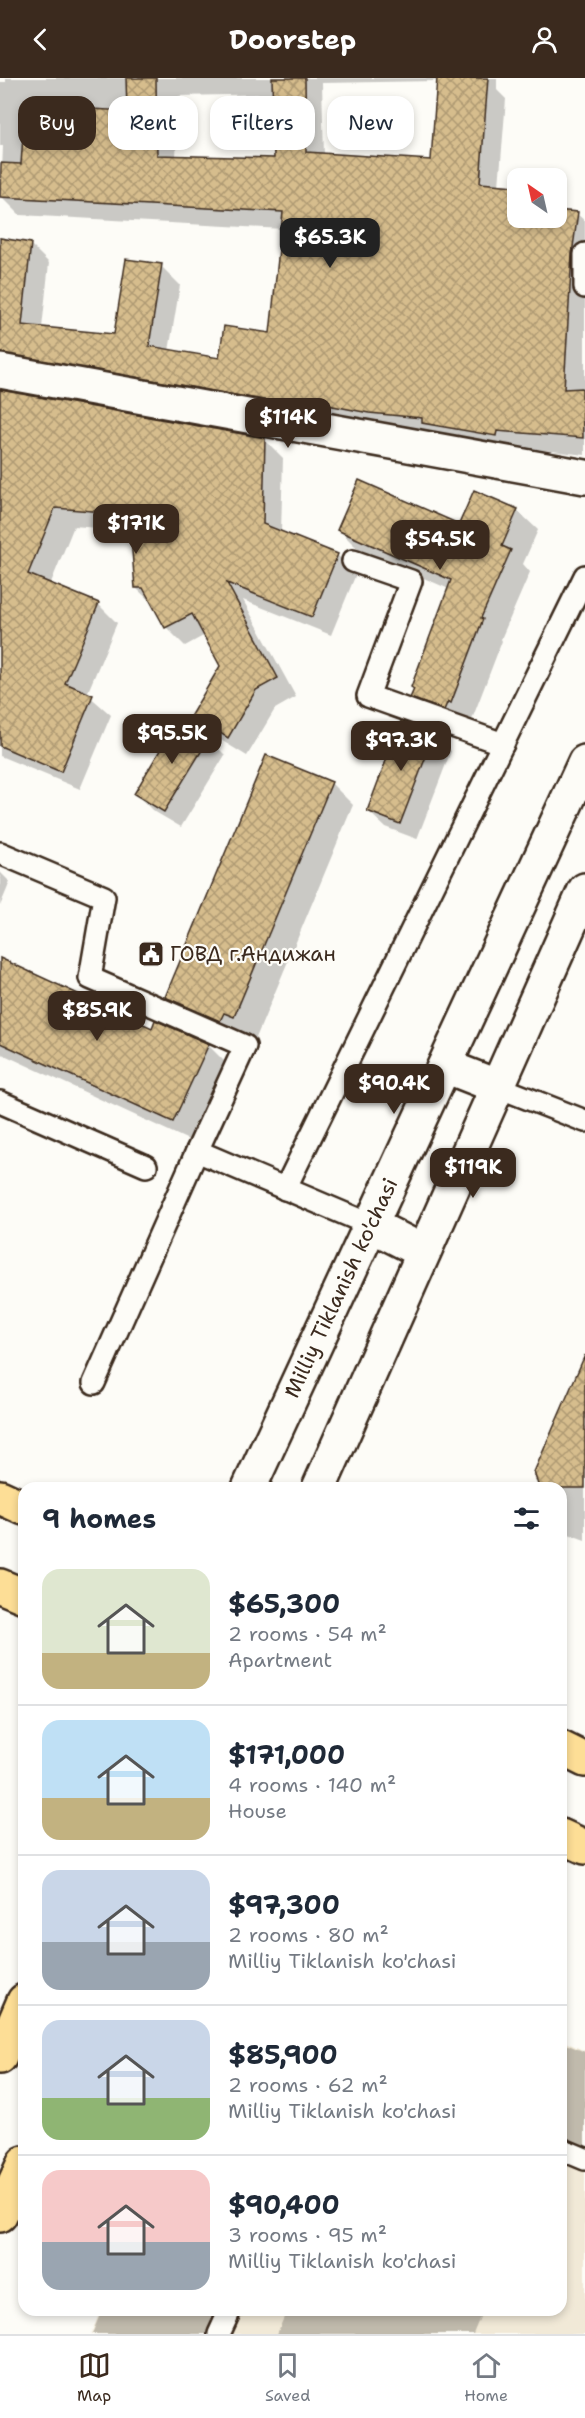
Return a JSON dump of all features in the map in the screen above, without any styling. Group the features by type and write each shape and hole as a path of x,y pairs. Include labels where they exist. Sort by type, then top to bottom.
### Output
{"main road":[{"path":"0,371 585,477"},
{"name":"Milliy Tiklanish ko'chasi","path":"252,1482 445,1066 575,809 585,762"},
{"path":"322,1482 495,1086 585,890"},
{"path":"445,1066 495,1086"},
{"path":"371,1225 422,1251"},
{"path":"0,1497 18,1505"},
{"path":"0,1586 18,1594"},
{"path":"567,1751 585,1760"},
{"path":"567,1838 585,1846"},
{"path":"0,2057 18,2015"},
{"path":"0,2215 18,2176"}],"lane":[{"path":"585,254 585,287"},
{"path":"353,561 411,581 368,696 503,744"},
{"path":"285,1189 585,576"},
{"path":"0,853 104,897 90,978 246,1046 94,1383"},
{"path":"495,1086 585,1122"},
{"path":"0,1102 146,1166"},
{"path":"197,1151 371,1225"},
{"path":"567,2152 585,2159"},
{"path":"219,2334 227,2316"}],"shaded area":[{"path":"567,2043 585,2051 585,2334 91,2334 98,2316 567,2316"}],"building":[{"path":"126,78 156,78 156,96 127,96"},
{"path":"272,78 305,78 305,96 272,96"},
{"path":"437,78 488,78 480,183 507,185 507,228 567,228 567,211 578,212 572,254 564,389 582,388 583,438 497,431 496,436 422,423 422,418 369,413 296,399 295,405 286,404 0,353 0,238 31,243 22,325 114,334 126,259 162,264 149,346 219,358 224,326 270,333 283,212 0,197 1,163 21,164 22,150 96,150 96,109 108,110 108,150 157,150 157,155 274,158 274,150 306,150 306,152 431,160"},
{"path":"0,390 265,438 263,524 338,554 312,617 227,583 278,678 256,690 228,738 191,715 220,666 192,614 165,628 143,588 135,588 129,514 55,508 28,574 99,603 65,683 93,695 61,772 0,746"},
{"path":"359,480 459,524 474,490 518,509 502,546 511,550 481,618 483,619 451,703 448,701 444,710 410,698 414,689 411,687 451,580 337,530"},
{"path":"179,718 210,737 164,812 134,794"},
{"path":"401,721 435,733 400,824 367,811"},
{"path":"266,755 332,782 234,1017 224,1013 220,1021 165,997"},
{"path":"0,958 152,1028 155,1020 209,1044 173,1122 0,1043"},
{"path":"585,1355 585,1488 567,1488 567,1482 537,1482 534,1472"}],"place":[{"name":"ГОВД г.Андижан","path":"151,954"}]}
